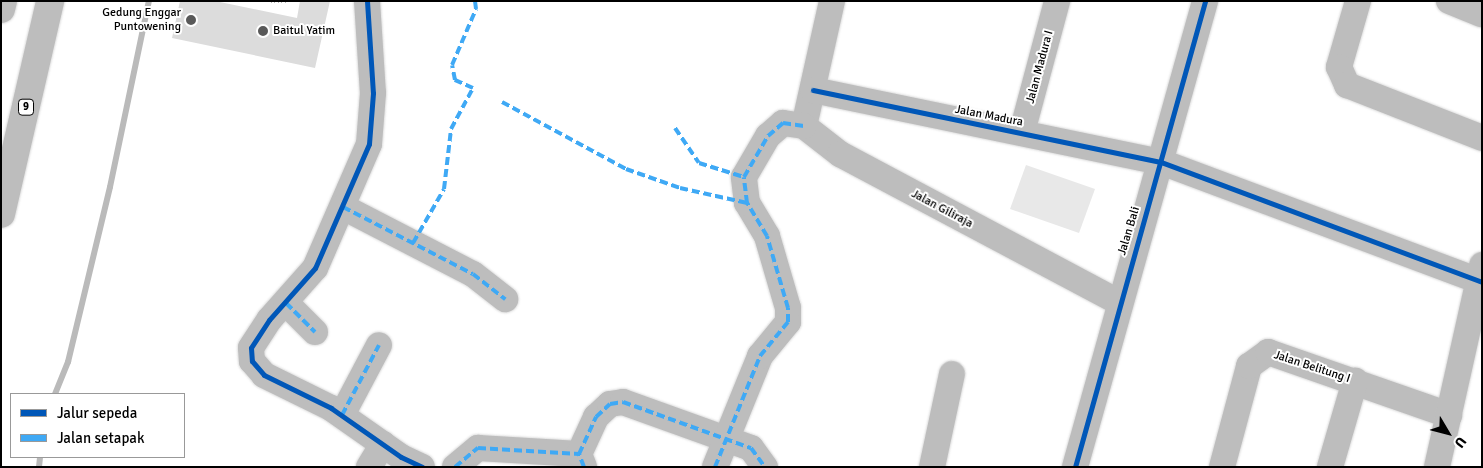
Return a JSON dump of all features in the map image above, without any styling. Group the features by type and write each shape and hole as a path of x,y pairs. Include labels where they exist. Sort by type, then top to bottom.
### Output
{"highway":[{"path":"1,9 3,1"},
{"name":"9","path":"1,214 50,1"}],"street":[{"path":"715,467 724,440 760,356 788,322 788,308 767,236 747,203 744,177 768,136 783,123 804,126 814,90 832,1"},
{"name":"Jalan Bali","path":"1075,467 1118,302 1161,162 1205,1"},
{"path":"1358,1 1339,67 1347,85 1482,138"},
{"path":"1449,1 1482,14"},
{"name":"Jalan Madura I","path":"1022,132 1053,2"},
{"path":"366,11 373,93 369,144 315,268 251,348 252,361 264,375 342,414 383,444 422,467"},
{"name":"Jalan Madura","path":"814,90 1161,162 1480,276"},
{"name":"Jalan Giliraja","path":"804,126 840,154 1118,302"},
{"path":"343,207 473,274 505,299"},
{"path":"1437,467 1480,276"},
{"path":"286,303 315,332"},
{"path":"342,414 379,345"},
{"name":"Jalan Belitung I","path":"1222,467 1253,360 1268,352 1449,415"},
{"path":"932,467 952,374"},
{"path":"1330,467 1355,381"},
{"path":"455,467 478,448 581,460 603,408 623,402 724,440 751,448 765,467"},
{"path":"370,467 383,444"}],"path":[{"path":"271,1 286,1"}],"shaded area":[{"path":"1026,165 1095,189 1079,233 1010,209"}],"building":[{"name":"Baitul Yatim","path":"180,1 215,1 297,18 300,1 330,1 315,68 172,38"}],"waterway":[{"path":"55,393 68,362 110,187 149,1"},
{"path":"39,467 40,458"}],"marked path":[{"path":"413,243 444,189 451,129 473,88 455,80 452,65 476,9 475,1"},
{"path":"502,102 626,169 680,188 747,203"},
{"path":"715,467 760,356 788,322 788,308 767,236 747,203 744,177 768,136 783,123 804,126"},
{"path":"675,128 699,163 744,177"},
{"path":"343,207 473,274 505,299"},
{"path":"286,303 315,332"},
{"path":"342,415 379,345"},
{"path":"584,467 579,454 596,417 610,404 623,402 751,448 765,467"},
{"path":"455,467 478,448 579,454"}],"cycle path":[{"path":"367,1 373,93 369,144 315,268 269,320 251,348 252,361 264,375 331,408 401,457 422,467"},
{"path":"1075,467 1205,1"},
{"path":"813,90 1161,162 1482,282"}],"place":[{"name":"Gedung Enggar Puntowening","path":"191,20"},
{"name":"Baitul Yatim","path":"263,31"}]}
